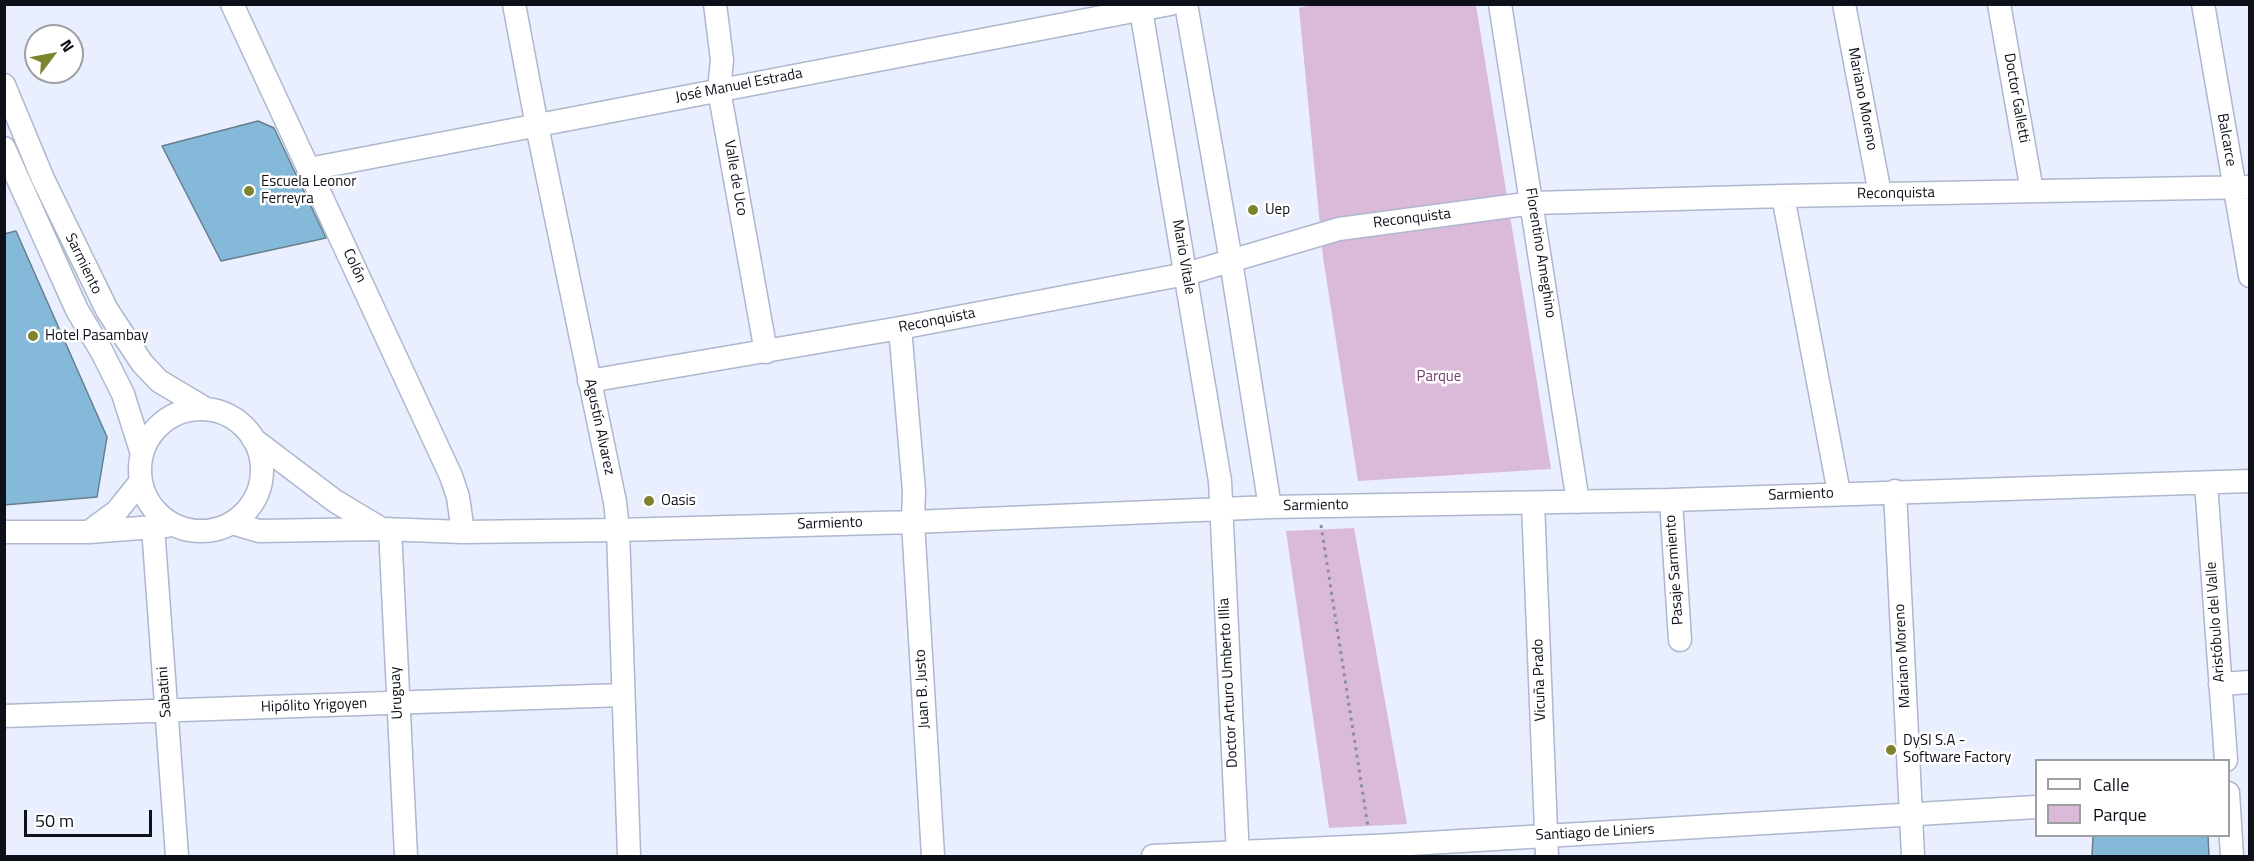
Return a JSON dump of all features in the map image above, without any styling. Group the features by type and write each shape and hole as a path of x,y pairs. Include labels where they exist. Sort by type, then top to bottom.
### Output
{"street":[{"name":"Colón","path":"232,4 451,476 458,497 463,532"},
{"name":"Agustín Alvarez","path":"514,4 615,502 618,530 629,856"},
{"name":"Valle de Uco","path":"715,4 722,60 719,90 766,352"},
{"name":"José Manuel Estrada","path":"309,170 1140,7 1170,4"},
{"path":"1186,4 1231,261 1270,507"},
{"name":"Florentino Ameghino","path":"1500,4 1533,203 1578,502"},
{"name":"Mariano Moreno","path":"1844,4 1880,194"},
{"name":"Doctor Galletti","path":"1999,4 2032,191"},
{"name":"Balcarce","path":"2203,4 2242,187 2250,276"},
{"name":"Mario Vitale","path":"1140,7 1220,482 1221,510"},
{"name":"Sarmiento","path":"4,85 43,179 113,321 142,363 159,381 206,409"},
{"name":"Sarmiento","path":"4,148 77,310 108,362 123,394 142,454"},
{"name":"Reconquista","path":"589,381 900,328 1186,274 1339,229 1533,203 2242,187"},
{"path":"1783,196 1839,494"},
{"name":"Juan B. Justo","path":"900,328 914,491 913,522 933,856"},
{"path":"4,532 89,532 163,526 198,532 215,530 232,523 246,511 257,495 262,476 260,457 253,439 241,424 225,414 206,409 189,410 159,425 149,438 142,454 141,482 152,507 162,517 163,526"},
{"name":"Sarmiento","path":"253,439 335,501 386,529"},
{"name":"Sarmiento","path":"232,523 259,531 618,530 913,522 1270,507 1671,500 2250,481"},
{"path":"89,532 117,511 141,482"},
{"name":"Aristóbulo del Valle","path":"2206,483 2226,759"},
{"name":"Mariano Moreno","path":"1895,492 1913,856"},
{"name":"Pasaje Sarmiento","path":"1671,500 1680,640"},
{"name":"Vicuña Prado","path":"1533,503 1546,846"},
{"name":"Doctor Arturo Umberto Illia","path":"1221,510 1238,854"},
{"name":"Sabatini","path":"163,526 166,712 177,856"},
{"name":"Uruguay","path":"386,529 406,856"},
{"path":"2220,684 2250,682"},
{"name":"Hipólito Yrigoyen","path":"4,717 623,695"},
{"path":"2230,794 2250,794"},
{"name":"Santiago de Liniers","path":"1153,856 1238,854 1371,846 1546,846 1911,815 2035,807"},
{"path":"2230,815 2232,856"}],"path":[{"path":"1318,507 1371,846"}],"green space":[{"name":"Parque","path":"1315,4 1476,5 1551,469 1358,481 1323,257 1299,8"},
{"path":"1354,528 1407,824 1329,828 1286,531"}],"building":[{"name":"Escuela Leonor Ferreyra","path":"258,121 274,128 326,238 221,261 162,146"},
{"name":"Hotel Pasambay","path":"16,231 107,437 97,497 4,505 4,234"},
{"path":"2093,837 2208,837 2209,856 2092,856"}],"place":[{"name":"Escuela Leonor Ferreyra","path":"249,191"},
{"name":"Uep","path":"1253,210"},
{"name":"Hotel Pasambay","path":"33,336"},
{"name":"Oasis","path":"649,501"},
{"name":"DySI S.A - Software Factory","path":"1891,750"}]}
